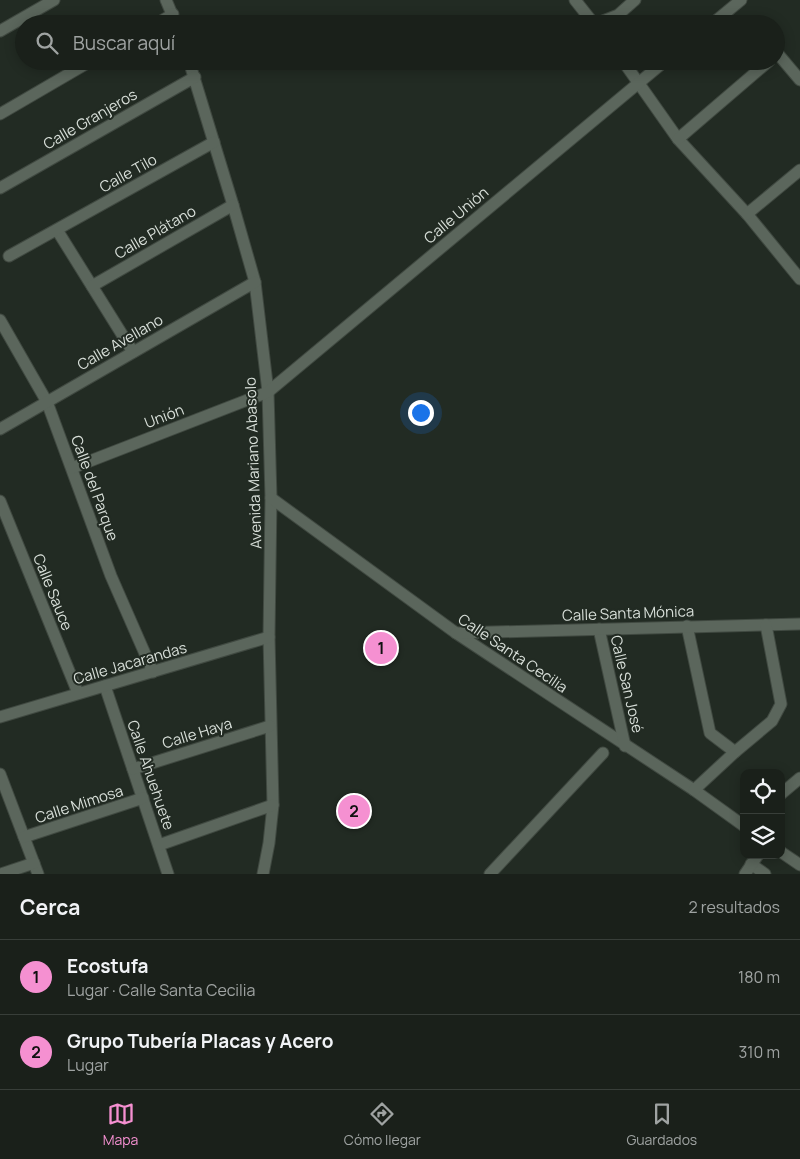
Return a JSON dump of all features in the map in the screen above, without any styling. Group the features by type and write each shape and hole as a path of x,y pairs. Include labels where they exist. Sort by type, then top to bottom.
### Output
{"street":[{"path":"28,15 54,0"},
{"path":"166,0 172,15"},
{"path":"575,0 587,15"},
{"path":"619,15 635,0"},
{"path":"722,15 737,1"},
{"path":"0,31 15,22"},
{"path":"785,62 800,80"},
{"path":"0,114 76,70"},
{"name":"Avenida Mariano Abasolo","path":"192,70 255,282 268,392 271,498 269,637 272,804 269,844 263,874"},
{"path":"630,70 678,139 747,214 800,279"},
{"name":"Calle Unión","path":"268,392 654,70"},
{"path":"678,139 758,70"},
{"name":"Calle Granjeros","path":"0,188 195,77"},
{"name":"Calle Tilo","path":"9,256 214,142"},
{"path":"747,214 800,170"},
{"name":"Calle Plátano","path":"92,286 233,205"},
{"path":"57,230 133,352"},
{"name":"Calle Avellano","path":"0,429 255,282"},
{"name":"Calle del Parque","path":"0,320 47,402 111,576 153,672"},
{"name":"Unión","path":"72,468 268,392"},
{"name":"Calle Santa Cecilia","path":"271,498 456,633 694,790 740,823"},
{"name":"Calle Sauce","path":"0,501 78,693"},
{"name":"Calle Santa Mónica","path":"456,633 800,624"},
{"path":"694,790 772,721 781,704 766,625"},
{"path":"687,626 710,733 735,752"},
{"name":"Calle San José","path":"599,629 625,746"},
{"name":"Calle Jacarandas","path":"0,716 269,637"},
{"name":"Calle Ahuehuete","path":"105,686 168,874"},
{"name":"Calle Haya","path":"134,769 270,726"},
{"path":"490,874 603,753"},
{"path":"0,775 36,869 2,874"},
{"path":"785,791 800,778"},
{"name":"Calle Mimosa","path":"24,837 143,798"},
{"path":"159,845 272,804"},
{"path":"785,855 800,865"},
{"path":"745,874 754,860 765,874"}],"place":[{"name":"Ecostufa","path":"381,648"},
{"name":"Grupo Tubería Placas y Acero","path":"354,811"}]}
